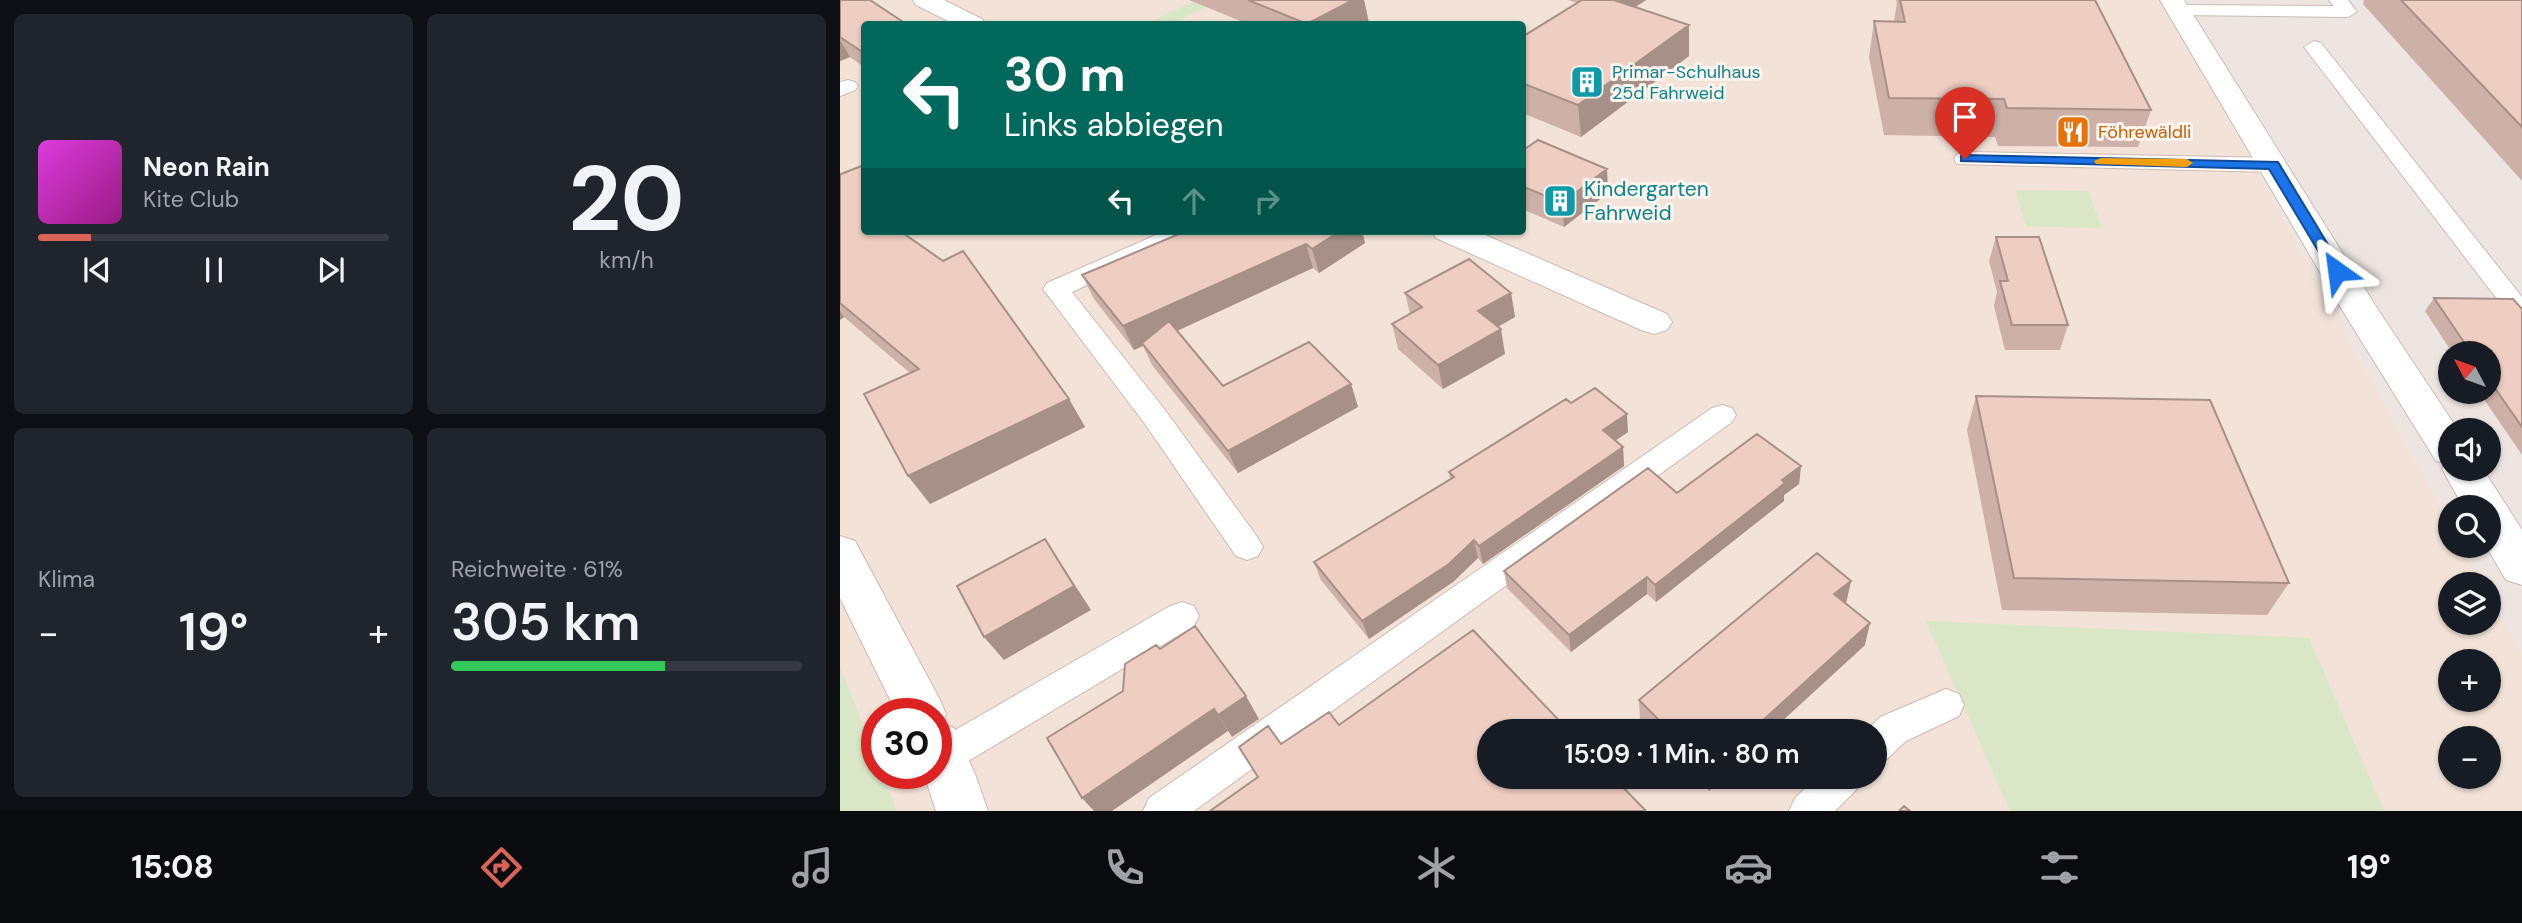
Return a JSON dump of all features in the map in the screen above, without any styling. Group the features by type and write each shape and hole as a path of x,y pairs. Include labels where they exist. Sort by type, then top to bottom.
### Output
{"street":[{"path":"925,0 967,21"},
{"path":"2176,5 2362,313 2438,431"},
{"path":"1457,235 1654,322"},
{"path":"2501,533 2522,566"},
{"path":"840,554 913,698"},
{"path":"952,786 962,811"}],"lane":[{"path":"2176,5 2348,12 2338,0"},
{"path":"2314,47 2522,314"},
{"path":"1965,159 2274,165"},
{"path":"1176,235 1056,289 1155,416 1247,547"},
{"path":"1162,811 1722,415"},
{"path":"952,729 1182,616"},
{"path":"1887,735 1893,729 1946,705"},
{"path":"1808,811 1831,789"}],"shaded area":[{"path":"840,0 2164,0 2438,501 2438,558 2470,558 2477,572 2438,572 2438,635 2501,635 2501,616 2522,655 2522,811 897,811 889,789 952,789 952,698 861,698 861,719 840,667"},
{"path":"2164,0 2522,0 2522,655 2501,616 2501,572 2477,572 2470,558 2501,558 2501,495 2438,495 2438,501"}],"green space":[{"path":"1197,0 1221,0 1177,21 1152,21"},
{"path":"2015,190 2088,191 2102,228 2026,226"},
{"path":"1926,621 2309,638 2384,811 2010,811"},
{"path":"840,667 861,719 861,789 889,789 897,811 840,811"}],"building":[{"path":"840,0 870,0 902,21 861,21 861,51 840,37"},
{"path":"1248,0 1353,0 1313,21 1300,21"},
{"path":"1582,0 1614,0 1689,25 1578,105 1526,85 1526,35"},
{"path":"1900,0 2095,0 2151,110 2007,108 2004,99 1889,98 1874,21 1905,22"},
{"path":"2401,0 2522,0 2522,127"},
{"path":"1538,140 1607,169 1562,203 1526,188 1526,148"},
{"path":"861,166 861,235 906,235 943,261 963,251 1069,399 908,476 864,394 919,369 840,303 840,174"},
{"path":"1177,235 1334,235 1312,249 1306,244 1123,326 1082,275"},
{"path":"1996,237 2039,237 2068,325 2012,325 2000,281 2008,281"},
{"path":"1469,259 1511,293 1478,311 1501,329 1438,365 1392,324 1422,307 1405,293"},
{"path":"2434,298 2513,299 2522,309 2522,427 2501,397 2501,341 2463,341"},
{"path":"1169,321 1223,386 1309,342 1351,384 1228,451 1142,343"},
{"path":"1595,388 1627,414 1603,430 1623,447 1479,546 1474,540 1449,564 1362,621 1314,562 1454,477 1449,472 1566,399 1571,403"},
{"path":"1976,396 2210,400 2289,583 2014,578"},
{"path":"1757,434 1801,466 1782,480 1785,483 1655,585 1647,577 1569,635 1504,571 1648,468 1677,493"},
{"path":"1045,539 1074,586 984,637 957,586"},
{"path":"1817,553 1851,581 1834,594 1870,623 1764,719 1658,719 1639,700"},
{"path":"1195,626 1246,696 1218,715 1214,709 1082,798 1047,738 1123,691 1125,664 1156,645 1160,649"},
{"path":"1473,630 1558,719 1477,719 1477,789 1625,789 1646,811 1210,811 1258,777 1239,747 1268,726 1281,744 1329,712 1339,725"}],"slow traffic":[{"path":"2101,161 2187,163"}],"place":[{"name":"Primar-Schulhaus 25d Fahrweid","path":"1587,82"},
{"name":"Föhrewäldli","path":"2073,132"},
{"name":"Kindergarten Fahrweid","path":"1560,201"}],"route":[{"path":"1965,159 2274,165 2337,271"}]}
